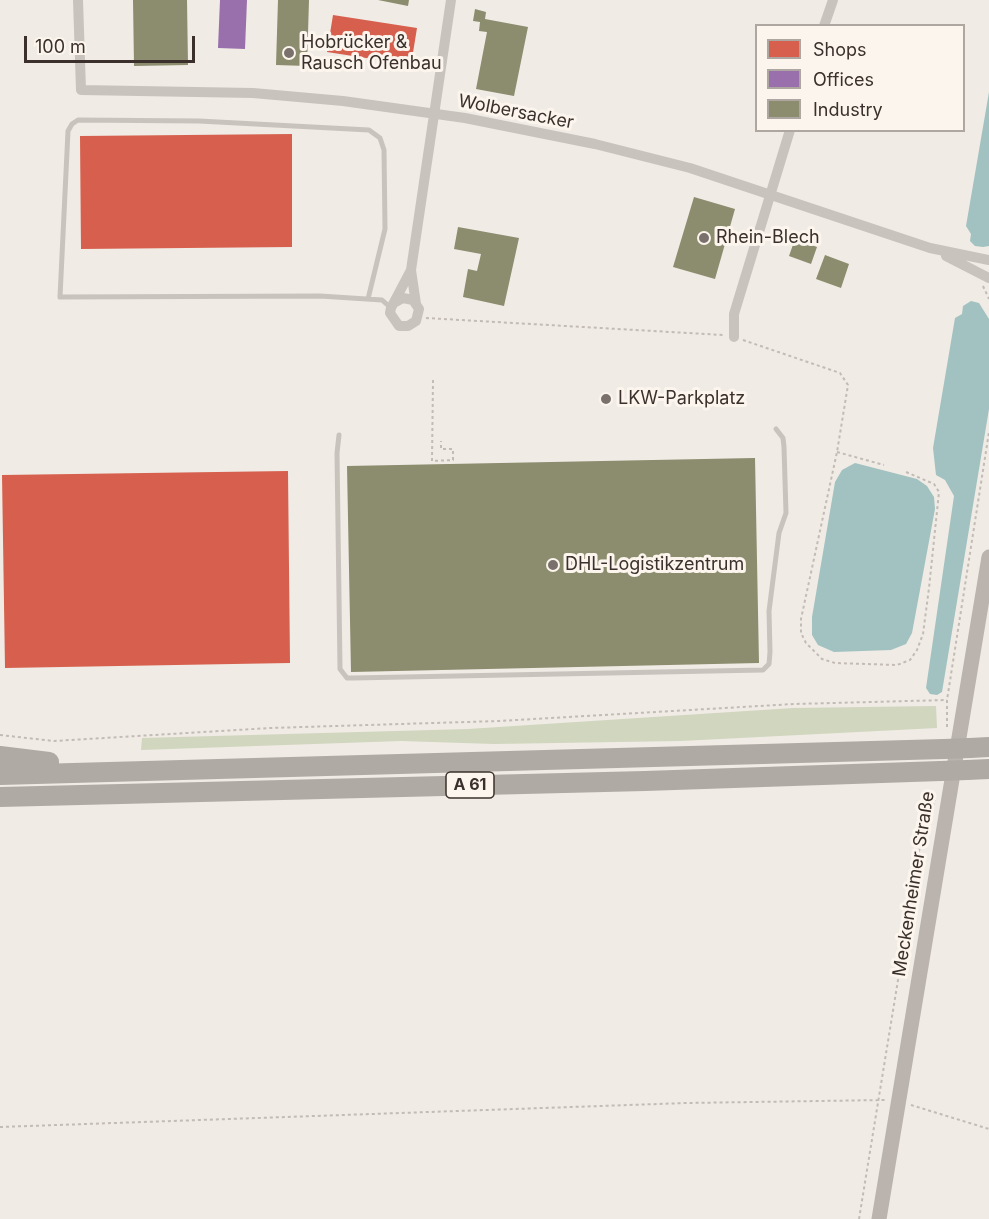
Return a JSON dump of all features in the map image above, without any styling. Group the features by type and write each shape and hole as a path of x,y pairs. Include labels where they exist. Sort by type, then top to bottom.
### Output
{"highway":[{"name":"A 61","path":"0,775 681,758 980,747"},
{"name":"A 61","path":"0,756 40,762 338,756 387,764"},
{"name":"A 61","path":"0,797 645,782 940,781 967,770 989,769"}],"main road":[{"name":"Meckenheimer Straße","path":"879,1219 989,556"}],"street":[{"name":"Wolbersacker","path":"78,0 81,90 253,93 433,113 595,144 690,168 930,248 989,260"},
{"path":"411,270 392,305 391,318 399,326 408,327 417,319 419,313 411,270 451,0"},
{"path":"826,24 833,0"},
{"path":"734,337 734,314 789,132"},
{"name":"Wolbersacker","path":"930,248 989,278"},
{"path":"392,305 402,298 416,304"}],"lane":[{"path":"368,299 385,229 384,150 380,138 369,130 199,121 78,120 72,124 68,131 60,297 320,296 382,300 392,305"},
{"path":"339,435 337,453 340,662 343,674 353,678 763,670 768,664 770,652 769,611 779,533 786,513 783,438 776,429"}],"path":[{"path":"417,319 720,334 840,373 848,385 837,452 801,620 801,633 813,652 835,663 897,665 910,660 923,634 939,492 934,484 906,472"},
{"path":"433,380 432,461 453,460 453,449 441,449 441,441"},
{"path":"947,728 947,700 989,432"},
{"path":"837,452 884,465"},
{"path":"0,735 54,741 270,728 499,721 794,704 947,700"},
{"path":"859,1219 922,833 940,781"},
{"path":"0,1127 686,1103 880,1100 898,1101 989,1130"}],"green space":[{"path":"936,706 937,728 681,741 494,744 401,741 141,750 142,738 468,729 793,708"}],"water":[{"path":"989,92 989,246 983,247 975,246 970,241 971,234 966,226"},
{"path":"971,301 979,303 989,319 989,409 942,692 937,695 930,694 926,688 954,496 945,480 936,475 933,448 955,318 962,314 963,306"},
{"path":"855,463 917,479 927,486 934,497 935,509 912,633 906,644 891,650 834,652 818,645 812,635 812,617 835,482 842,470"}],"building: Shops":[{"path":"333,15 417,28 411,65 327,52"},
{"path":"292,134 292,247 81,249 80,136"},
{"path":"288,471 290,663 5,668 2,475"}],"building: Offices":[{"path":"220,0 247,0 245,49 218,48"}],"building: Industry":[{"path":"133,0 187,0 188,65 134,66"},
{"path":"278,0 309,0 307,66 276,65"},
{"path":"378,0 409,0 408,6"},
{"path":"475,9 486,12 485,19 528,27 514,96 476,89 487,32 479,31 480,22 473,21"},
{"name":"Rhein-Blech","path":"694,197 735,209 715,279 673,267"},
{"path":"458,227 519,238 504,306 463,297 468,269 477,271 481,254 454,249"},
{"path":"795,239 817,247 811,264 789,256"},
{"path":"825,255 849,264 841,288 816,279"},
{"name":"DHL-Logistikzentrum","path":"755,458 759,663 351,672 347,466"}],"place":[{"name":"Hobrücker & Rausch Ofenbau","path":"289,53"},
{"name":"Rhein-Blech","path":"704,238"},
{"name":"LKW-Parkplatz","path":"606,399"},
{"name":"DHL-Logistikzentrum","path":"553,565"}]}
